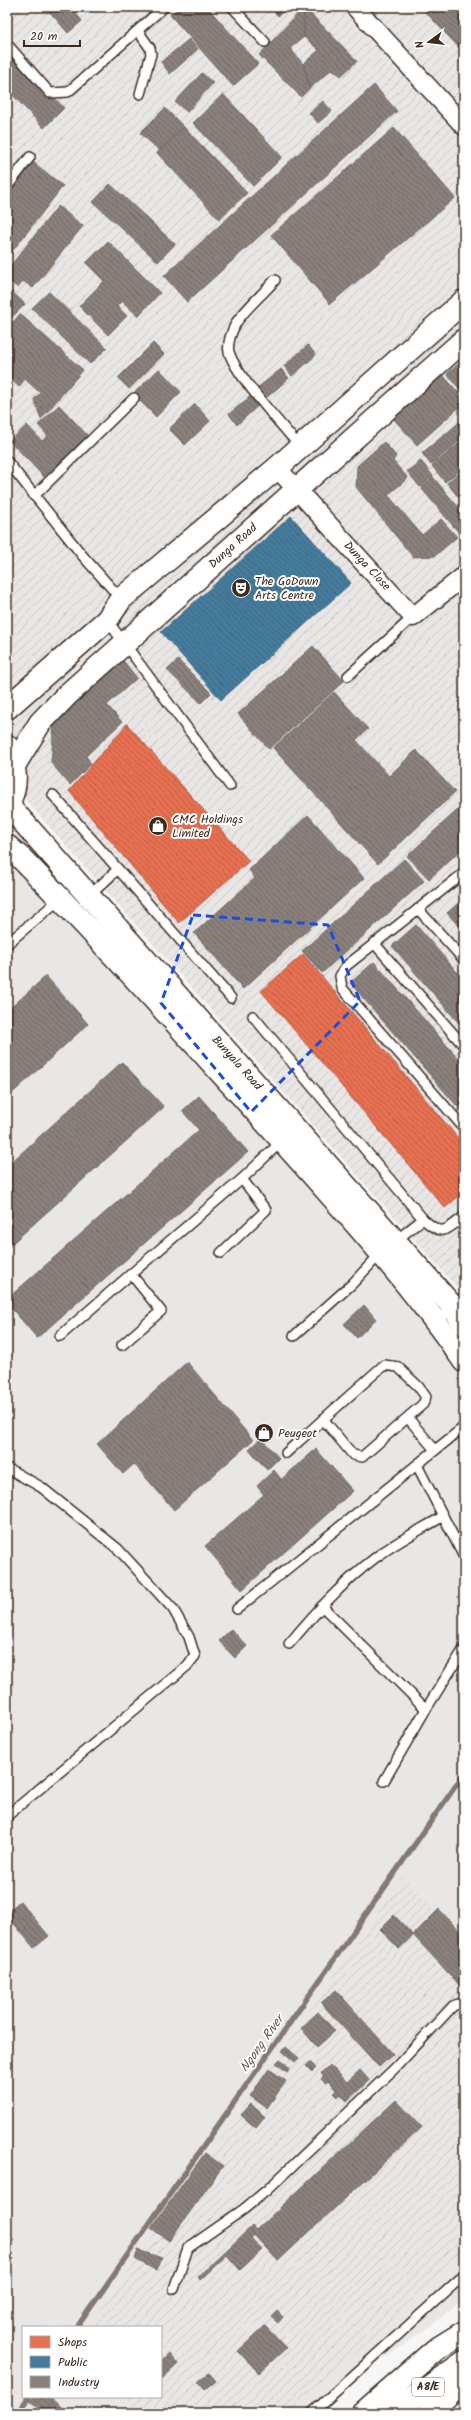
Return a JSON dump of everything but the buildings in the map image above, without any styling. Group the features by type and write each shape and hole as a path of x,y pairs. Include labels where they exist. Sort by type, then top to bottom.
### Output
{"main road":[{"path":"7,708 107,620 121,599 277,468 464,301"},
{"name":"Dunga Road","path":"11,755 40,723 124,643 464,340"},
{"path":"7,805 15,785 11,755"},
{"name":"Bunyala Road","path":"7,805 88,897 289,1134 388,1247 460,1309"},
{"name":"Bunyala Road","path":"7,846 61,898 289,1134"},
{"name":"Bunyala Road","path":"388,1247 464,1361"},
{"path":"363,2413 435,2350 464,2332"},
{"name":"A8/E","path":"392,2413 464,2362"},
{"path":"429,2413 464,2380"}],"street":[{"path":"355,7 464,126"},
{"name":"Dunga Close","path":"277,468 413,616"},
{"path":"413,616 464,576"}],"lane":[{"path":"7,44 50,93 58,94 68,92 76,87 164,7"},
{"path":"232,7 265,42"},
{"path":"138,31 150,48 152,54 140,94"},
{"path":"7,187 30,157"},
{"path":"275,280 236,323 229,341 229,351 233,364 300,447"},
{"path":"34,496 134,398"},
{"path":"7,461 82,555 121,599"},
{"path":"348,676 413,616"},
{"path":"107,620 230,786"},
{"path":"53,794 231,998"},
{"path":"88,897 118,869"},
{"path":"464,873 346,966 340,976 342,988 464,1128"},
{"path":"7,944 61,898"},
{"path":"418,909 464,960"},
{"path":"374,943 464,1046"},
{"path":"253,1016 423,1219 436,1230 442,1231 464,1217"},
{"path":"60,1336 242,1179 289,1134"},
{"path":"221,1253 266,1210 242,1179"},
{"path":"294,1336 352,1284 388,1247 423,1219"},
{"path":"122,1345 161,1311 131,1274"},
{"path":"436,1321 460,1309"},
{"path":"286,1454 323,1419 384,1365 398,1367 418,1386 426,1397 423,1404 362,1457 353,1455 323,1419"},
{"path":"408,1418 435,1450"},
{"path":"238,1609 464,1427"},
{"path":"417,1465 442,1517 464,1557"},
{"path":"7,1468 41,1487 118,1549 174,1609 189,1637 196,1656 187,1666 7,1816"},
{"path":"289,1644 322,1606 376,1557 442,1517"},
{"path":"322,1606 426,1709"},
{"path":"384,1781 426,1709 464,1649"},
{"path":"174,2289 188,2248 244,2209 267,2190 395,2068 453,2006 458,2004 464,2007"},
{"path":"312,2413 464,2276"}],"highlighted area":[{"path":"193,915 328,925 360,1001 251,1112 161,1003"}],"shaded area":[{"path":"7,7 464,7 464,1296 7,779"},
{"path":"7,821 415,1289 464,1373 464,2298 431,2326 303,2413 7,2413"},
{"path":"403,1876 464,1942 464,2256 291,2413 141,2413 126,2398 162,2398 162,2326 89,2326 148,2244"}],"waterway":[{"name":"Ngong River","path":"78,2326 464,1774"},
{"name":"Ngong River","path":"17,2413 28,2398"}],"place":[{"name":"The GoDown Arts Centre","path":"241,588"},
{"name":"CMC Holdings Limited","path":"158,826"},
{"name":"Peugeot","path":"264,1433"}]}
